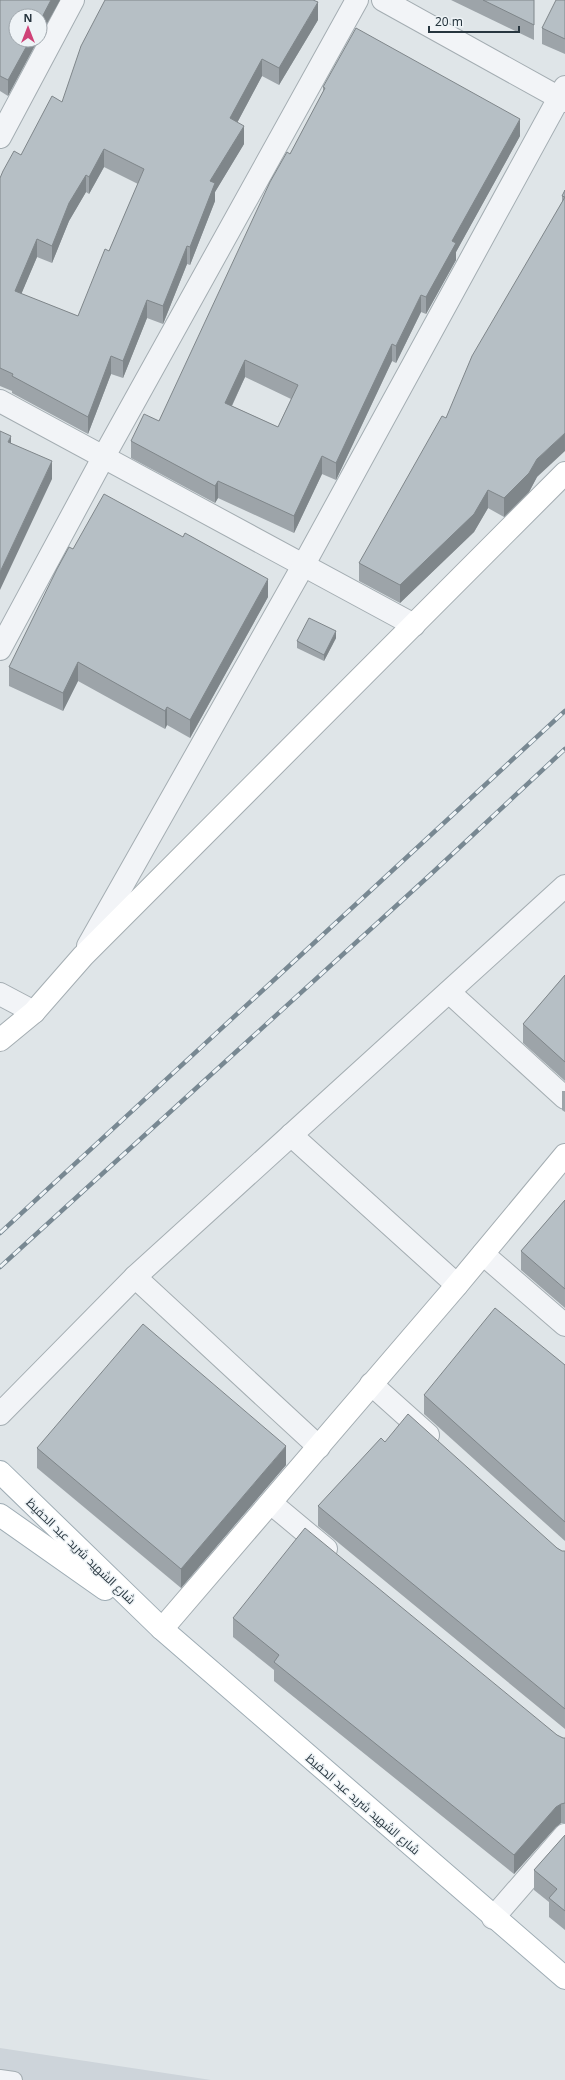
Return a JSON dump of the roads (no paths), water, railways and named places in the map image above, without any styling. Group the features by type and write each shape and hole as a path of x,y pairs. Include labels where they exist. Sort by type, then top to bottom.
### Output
{"street":[{"path":"0,137 73,0"},
{"path":"0,649 103,458 358,0"},
{"path":"82,956 303,566 563,95 383,0"},
{"path":"0,401 414,625"},
{"path":"0,1040 34,1012 82,956 565,473"},
{"path":"0,1414 135,1277 565,886"},
{"path":"449,992 565,1098"},
{"path":"0,994 34,1012"},
{"path":"291,1135 457,1285"},
{"path":"162,1629 272,1504 318,1447 457,1285 565,1155"},
{"path":"483,1254 565,1325"},
{"path":"135,1277 318,1447"},
{"path":"371,1384 441,1447"},
{"name":"شارع الشهيد شريد عبد الحفيظ","path":"0,1472 162,1629 493,1918 565,1978"},
{"path":"272,1504 339,1559"},
{"name":"شارع الشهيد شريد عبد الحفيظ","path":"0,1515 162,1629"},
{"path":"493,1918 565,1835"}],"lane":[{"path":"0,2078 14,2080"}],"railway":[{"path":"0,1233 565,711"},
{"path":"0,1267 430,875 565,749"}]}
